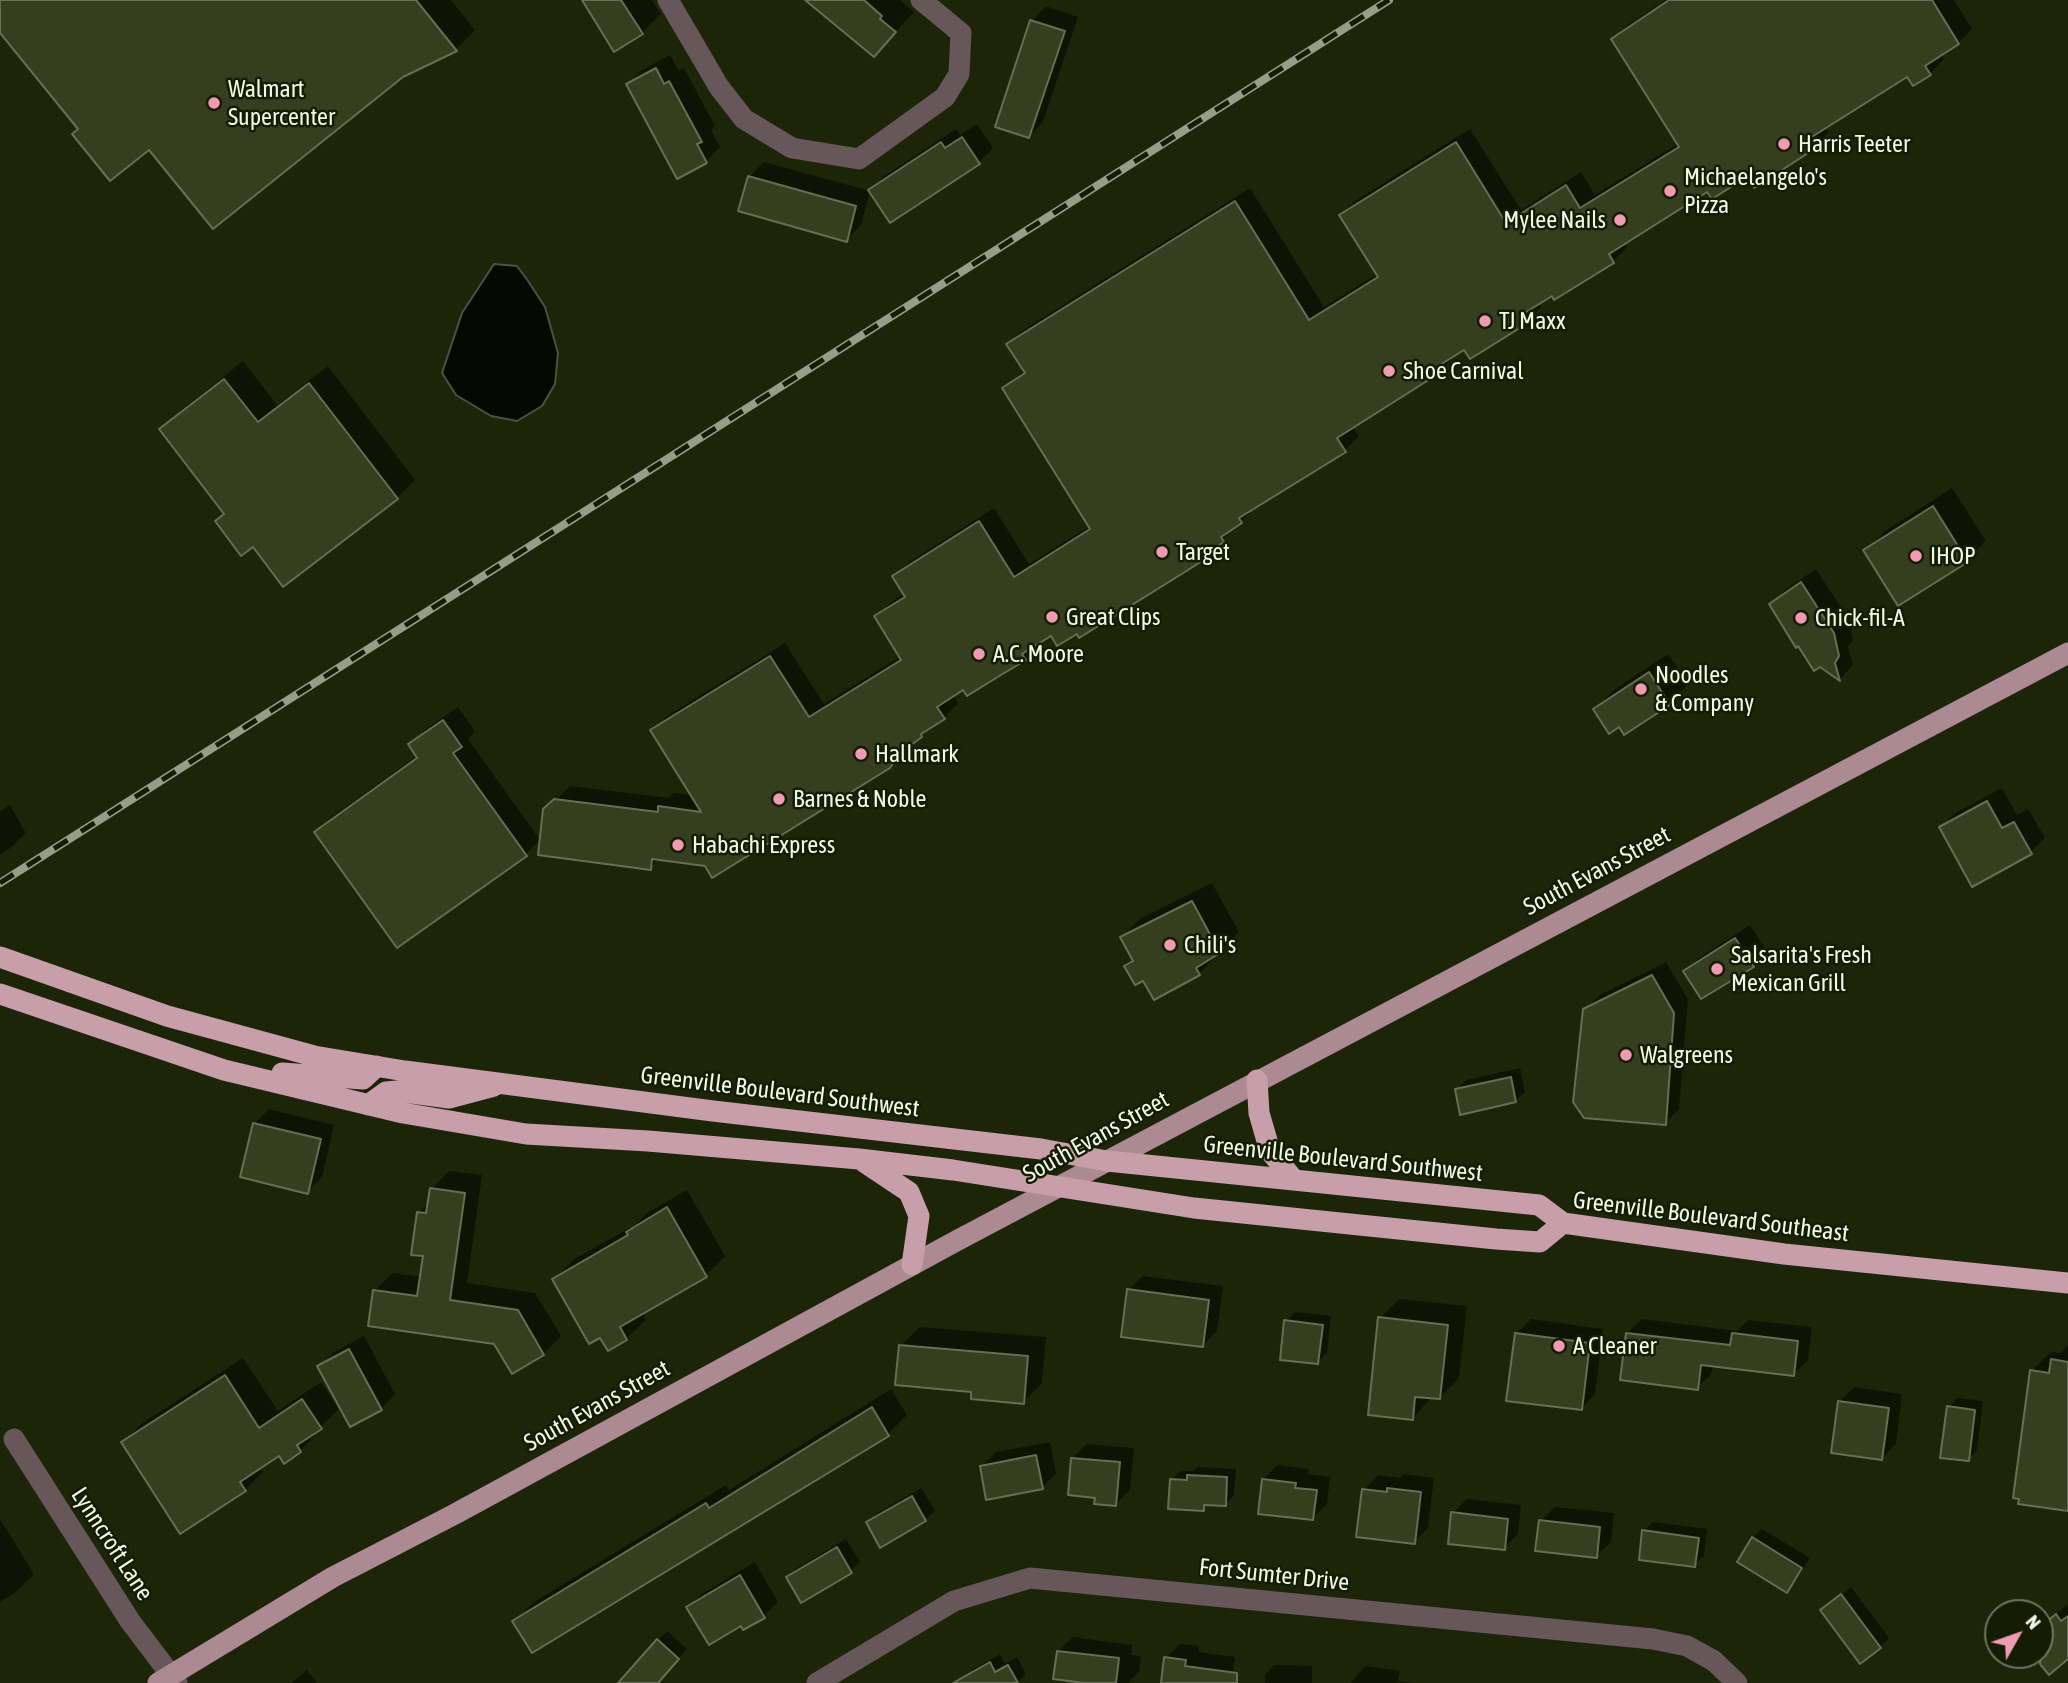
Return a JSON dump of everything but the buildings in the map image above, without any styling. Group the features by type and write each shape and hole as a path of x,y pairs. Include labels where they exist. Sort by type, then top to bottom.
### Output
{"highway":[{"name":"Greenville Boulevard Southwest","path":"0,957 167,1016 314,1056 713,1111 1041,1149 1107,1161 1539,1205 1563,1223"},
{"path":"0,994 153,1047 245,1075 438,1120 526,1134 648,1140 859,1159 1061,1186"},
{"path":"245,1075 295,1072 340,1079 363,1079 377,1066"},
{"path":"1257,1080 1259,1113 1270,1151 1294,1180"},
{"path":"368,1105 386,1092 449,1098 503,1084"},
{"path":"859,1159 909,1192 919,1216 912,1265"},
{"name":"Greenville Boulevard Southeast","path":"1061,1186 1194,1208 1496,1239 1540,1242 1563,1223 1784,1254 2068,1283"}],"main road":[{"name":"South Evans Street","path":"169,1680 333,1577 455,1514 1257,1080 2068,653"}],"street":[{"path":"668,0 719,87 744,119 792,148 859,159 946,97 959,74 961,33 921,0"},
{"name":"Lynncroft Lane","path":"14,1438 169,1680"},
{"name":"Fort Sumter Drive","path":"817,1683 954,1601 1030,1578 1653,1639 1687,1646 1714,1661 1737,1683"}],"shaded area":[{"path":"494,264 517,266 528,281 545,307 558,353 555,384 542,406 517,421 491,416 456,395 442,373 462,313"}],"railway":[{"path":"0,883 1389,0"}],"place":[{"name":"Walmart Supercenter","path":"214,103"},
{"name":"Harris Teeter","path":"1784,144"},
{"name":"Michaelangelo's Pizza","path":"1670,191"},
{"name":"Mylee Nails","path":"1620,220"},
{"name":"TJ Maxx","path":"1485,321"},
{"name":"Shoe Carnival","path":"1389,371"},
{"name":"Target","path":"1162,552"},
{"name":"IHOP","path":"1916,556"},
{"name":"Great Clips","path":"1052,617"},
{"name":"Chick-fil-A","path":"1801,618"},
{"name":"A.C. Moore","path":"979,654"},
{"name":"Noodles & Company","path":"1641,689"},
{"name":"Hallmark","path":"861,754"},
{"name":"Barnes & Noble","path":"779,799"},
{"name":"Habachi Express","path":"678,845"},
{"name":"Chili's","path":"1170,945"},
{"name":"Salsarita's Fresh Mexican Grill","path":"1717,969"},
{"name":"Walgreens","path":"1626,1055"},
{"name":"A Cleaner","path":"1559,1346"}]}
